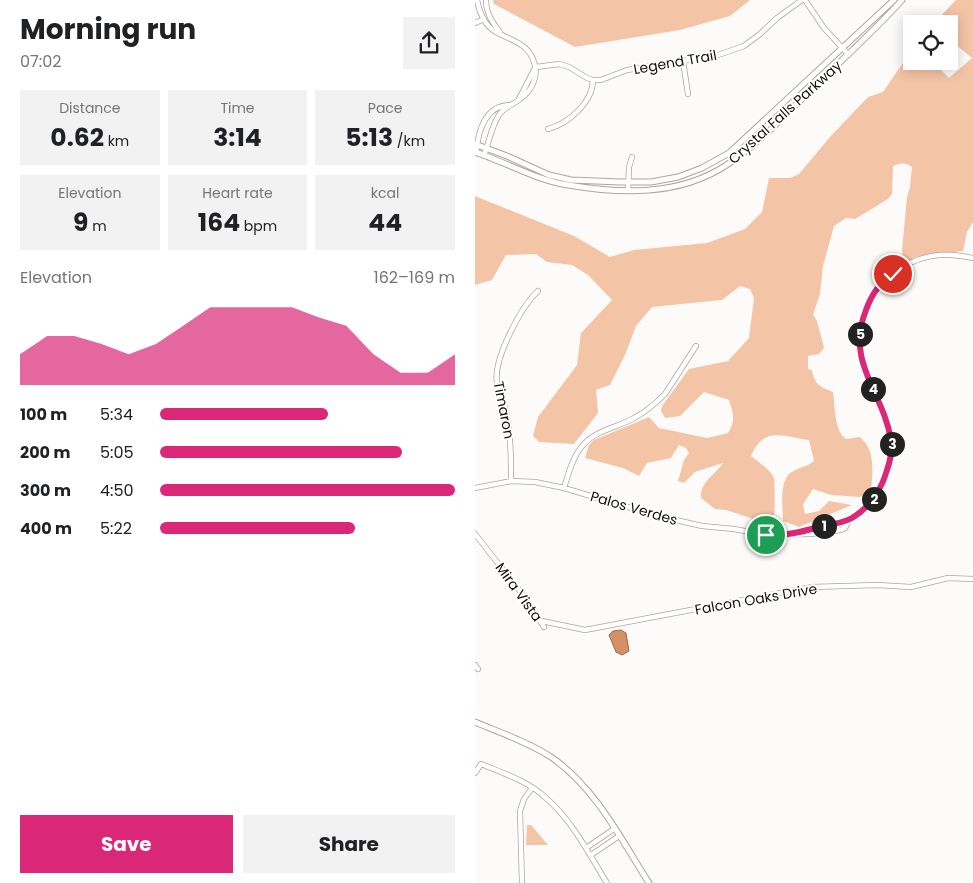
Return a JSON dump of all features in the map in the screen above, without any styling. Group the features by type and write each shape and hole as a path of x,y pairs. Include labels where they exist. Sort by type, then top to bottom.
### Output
{"street":[{"path":"477,0 484,19 490,27 522,45 533,57 536,67 518,101 510,105 497,119 484,156"},
{"path":"486,0 489,17 501,34"},
{"path":"803,0 824,28 849,54"},
{"name":"Legend Trail","path":"593,80 608,79 627,70 718,55 745,46 777,18 803,0"},
{"name":"Crystal Falls Parkway","path":"476,145 519,161 549,175 571,180 651,182 678,177 702,168 729,153 894,0"},
{"name":"Crystal Falls Parkway","path":"475,152 550,181 567,185 628,192 668,188 707,176 725,166 766,132 849,54 902,0"},
{"path":"475,23 484,19"},
{"path":"683,61 689,94"},
{"path":"536,67 552,64 564,65 593,80 591,93 580,107 563,123 548,129"},
{"path":"475,152 488,114 501,105 510,105"},
{"path":"628,192 631,157"},
{"name":"Palos Verdes","path":"475,488 511,481 535,482 564,488 641,512 702,526 766,535 811,534 841,530 845,528 851,519 868,506 878,494 885,477 892,448 884,414 861,356 859,337 867,307 882,283 908,265 937,255 973,258"},
{"name":"Timaron","path":"511,481 511,448 507,420 497,383 497,373 510,332 531,298 539,291"},
{"path":"564,488 576,455 586,442 593,436 634,418 659,401 696,346"},
{"name":"Palos Verdes","path":"795,534 851,519"},
{"name":"Mira Vista","path":"475,534 544,627"},
{"name":"Falcon Oaks Drive","path":"541,621 585,630 812,587 877,585 911,587 948,578 973,579"},
{"path":"475,722 532,746 553,759 578,780 591,795 649,883"},
{"path":"475,772 481,764 509,775 545,797 558,809 591,855 607,883"},
{"path":"522,883 520,811 524,799 532,788"},
{"path":"586,848 614,829"},
{"path":"591,855 619,836"}],"shaded area":[{"path":"493,0 750,0 730,16 680,30 575,47 494,4"},
{"path":"956,0 973,0 973,222 967,232 963,251 915,257 904,264 902,250 912,167 907,164 893,166 892,194 888,199 855,219 846,218 834,226 823,266 820,294 813,315 817,321 824,348 819,354 808,356 808,369 812,370 818,384 833,392 837,424 842,435 846,439 860,437 865,442 872,461 871,489 860,497 831,495 813,489 803,504 805,514 819,511 829,501 852,505 799,527 783,521 782,497 786,479 792,472 814,461 809,440 782,435 768,437 762,440 751,456 767,469 774,478 774,517 767,527 760,521 726,510 715,509 701,498 705,483 723,463 695,472 684,483 678,481 684,460 689,453 686,448 679,445 671,458 647,463 639,476 623,468 585,458 589,445 594,440 649,417 659,428 707,438 728,433 733,421 729,400 704,392 680,416 665,418 661,411 662,406 689,369 728,361 749,338 754,298 750,289 740,286 722,300 652,307 636,326 625,355 610,385 596,390 598,413 574,444 539,442 533,436 538,417 577,365 581,333 612,300 588,275 572,265 547,262 536,254 506,255 492,280 475,285 475,196 574,236 610,257 634,250 707,243 745,229 762,212 769,178 790,178 799,174 830,137 868,97 883,92 903,63 903,70 941,70 949,78 972,58 958,46 958,15 942,15"},
{"path":"621,630 626,633 629,651 622,655 616,652 609,635 613,631"},
{"path":"527,825 531,825 548,845 526,845"}],"route":[{"path":"766,535 795,534 851,519 868,506 878,494 885,477 892,448 884,414 862,362 859,337 863,316 871,298 882,283 893,274"}]}
